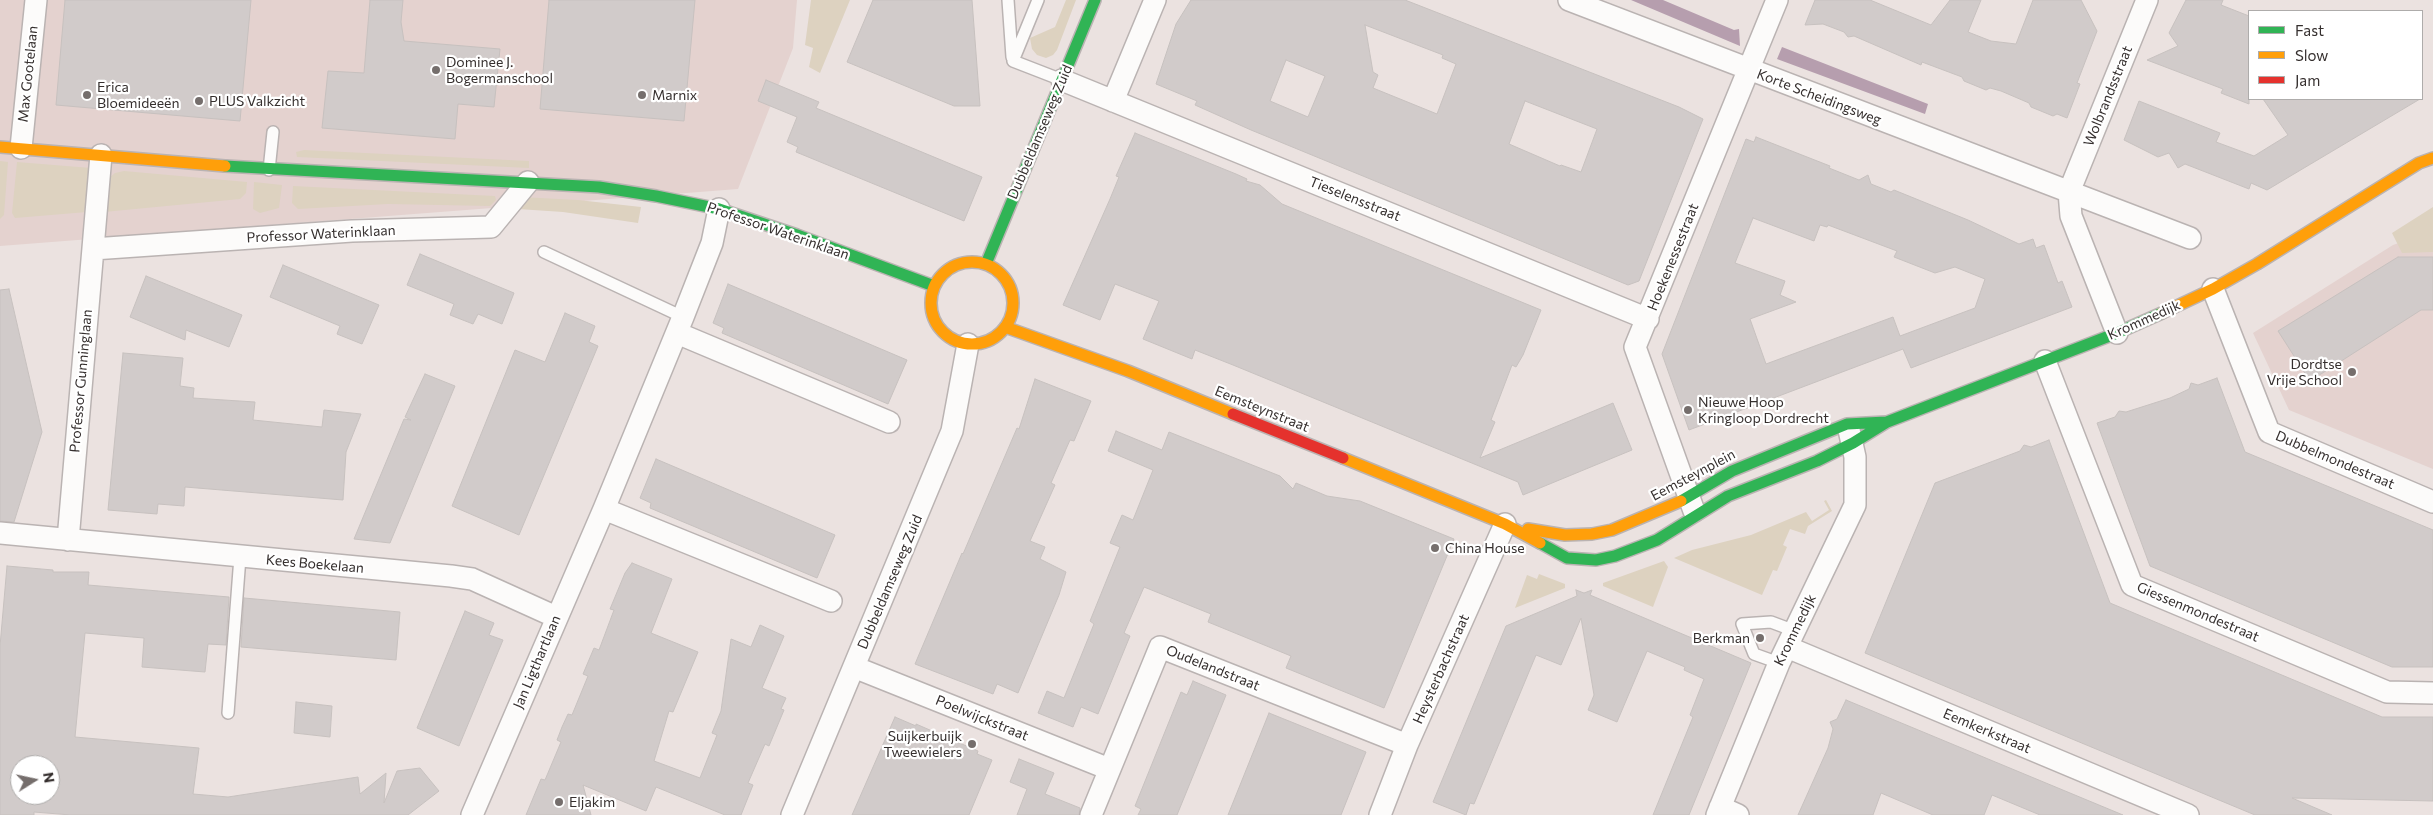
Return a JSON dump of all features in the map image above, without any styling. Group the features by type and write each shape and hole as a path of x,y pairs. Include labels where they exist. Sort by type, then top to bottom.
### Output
{"street":[{"name":"Max Gootelaan","path":"22,148 36,0"},
{"name":"Dubbeldamseweg Zuid","path":"986,264 1095,0"},
{"path":"1114,101 1155,0"},
{"name":"Korte Scheidingsweg","path":"1569,0 2190,238"},
{"name":"Hoekenessestraat","path":"1692,506 1635,347 1777,0"},
{"name":"Wolbrandsstraat","path":"2069,192 2147,0"},
{"name":"Tieselensstraat","path":"1062,80 1648,319"},
{"name":"Professor Waterinklaan","path":"0,147 269,170 599,187 664,197 720,209 797,235 934,286"},
{"name":"Krommedijk","path":"2419,163 2433,148"},
{"name":"Professor Gunninglaan","path":"68,540 101,155"},
{"name":"Krommedijk","path":"1725,812 1787,647 1855,505 1850,434 1886,422 2117,333 2213,289 2257,264 2419,163 2433,158"},
{"name":"Professor Waterinklaan","path":"92,249 352,231 491,227 528,182"},
{"path":"2069,192 2071,216 2117,333"},
{"name":"Jan Ligthartlaan","path":"472,815 556,617 604,510 680,325 712,243 720,209"},
{"path":"969,262 986,264 1001,274 1011,290 1012,309 1005,327 989,340 968,344 950,337 937,324 931,305 934,286 942,274 955,265 969,262"},
{"name":"Dubbelmondestraat","path":"2213,289 2269,432 2433,502"},
{"path":"680,325 889,422"},
{"name":"Eemsteynstraat","path":"1005,327 1128,371 1505,524"},
{"name":"Dubbeldamseweg Zuid","path":"792,815 952,431 968,344"},
{"name":"Giessenmondestraat","path":"2045,361 2132,585 2387,692 2433,693"},
{"name":"Eemsteynplein","path":"1505,524 1567,558 1588,560 1615,556 1657,540 1732,470 1886,422"},
{"name":"Eemsteynplein","path":"1505,524 1539,532 1565,535 1592,534 1612,530 1728,496 1805,466 1850,434"},
{"path":"604,510 831,601"},
{"name":"Heysterbachstraat","path":"1380,815 1407,745 1505,524"},
{"path":"0,533 68,540"},
{"name":"Kees Boekelaan","path":"68,540 451,576 472,580 556,617"},
{"name":"Oudelandstraat","path":"1091,815 1160,647 1407,745"},
{"name":"Eemkerkstraat","path":"1787,647 2188,815"},
{"name":"Poelwijckstraat","path":"854,667 1109,769"}],"lane":[{"path":"1008,0 1013,61"},
{"path":"1013,61 1038,0"},
{"path":"1013,61 1062,80"},
{"path":"269,170 273,132"},
{"path":"544,252 680,325"},
{"path":"228,713 240,557"}],"shaded area":[{"path":"0,0 797,0 793,48 738,189 0,246"},
{"path":"811,0 850,0 820,73 809,67 813,48 805,45"},
{"path":"1066,0 1076,0 1057,50 1053,55 1046,58 1037,55 1032,49 1030,38 1055,27"},
{"path":"1631,0 1663,0 1734,30 1739,29 1740,46"},
{"path":"1782,47 1928,104 1925,114 1777,59"},
{"path":"304,150 529,161 529,168 297,157 296,152"},
{"path":"0,161 8,162 4,215 0,219"},
{"path":"17,162 91,168 87,212 15,218 12,213"},
{"path":"124,171 247,182 246,193 240,199 104,212 108,179 115,173"},
{"path":"254,182 282,185 279,208 260,213 253,209"},
{"path":"293,186 495,196 496,200 490,206 388,204 298,209 292,203"},
{"path":"521,197 578,200 641,207 638,223 563,212 518,209"},
{"path":"2433,207 2433,252 2402,253 2392,233"},
{"name":"Dordtse Vrije School","path":"2433,231 2433,469 2289,410 2253,333 2393,245"},
{"path":"1826,500 1832,511 1808,526 1805,534 1790,529 1783,545 1787,547 1777,571 1773,570 1762,595 1674,558 1692,550 1751,535 1806,512 1812,521 1829,510 1824,501"},
{"path":"1664,561 1668,567 1653,607 1603,586 1603,583"},
{"path":"1539,574 1565,584 1565,588 1515,608 1527,575 1537,579"}],"building":[{"path":"65,0 251,0 240,121 56,105"},
{"name":"Dominee J. Bogermanschool","path":"370,0 403,0 401,22 404,41 500,49 494,107 458,104 455,139 322,128 328,71 364,73"},
{"path":"549,0 695,0 684,121 540,109"},
{"path":"873,0 972,0 980,106 954,106 847,62"},
{"path":"1191,0 1405,0 1679,107 1703,119 1639,281 1628,285 1251,130 1195,105 1197,101 1156,84 1176,24","holes":["1365,25 1443,55 1442,58 1456,64 1437,114 1373,88 1378,75 1373,72","1286,60 1325,76 1308,117 1270,101","1525,101 1597,129 1581,172 1560,166 1509,144"]},
{"path":"1815,0 1870,0 1931,25 1950,0 1981,0 1968,32 1991,41 2016,44 2033,0 2081,0 2097,31 2077,83 2080,84 2067,118 2057,114 2053,116 2001,91 1990,88 1986,90 1964,81 1962,77 1922,62 1921,65 1854,36 1848,37 1844,32 1823,24 1805,25"},
{"path":"2186,0 2223,0 2221,5 2248,16 2249,104 2221,93 2223,89 2147,60 2178,46 2169,33"},
{"path":"766,80 819,102 816,108 982,177 964,221 796,152 798,147 787,142 797,117 758,101"},
{"path":"2264,100 2418,100 2267,190 2251,183 2249,189 2185,164 2178,168 2169,153 2158,157 2124,140 2139,101 2220,133 2216,142 2254,156 2288,135"},
{"path":"1135,133 1236,174 1247,179 1246,181 1260,185 1282,204 1541,310 1523,355 1516,367 1512,365 1491,420 1495,422 1480,458 1613,403 1632,450 1523,495 1518,482 1233,365 1195,350 1192,359 1143,339 1159,301 1115,284 1100,320 1063,305 1110,199 1119,177 1116,176"},
{"path":"1756,137 1830,166 1829,168 1859,180 1868,175 1871,184 1891,192 1894,190 1968,220 2019,244 2033,239 2036,248 2044,245 2058,283 2062,281 2072,307 1911,368 1903,349 1689,430 1662,354 1746,139 1754,142","holes":["1753,218 1814,241 1820,225 1827,227 1828,225 1897,251 1894,257 1935,273 1955,267 1985,279 1975,308 1900,336 1893,317 1766,364 1750,319 1796,302 1780,295 1785,281 1735,263"]},
{"path":"420,254 514,293 502,324 478,314 473,324 450,315 454,304 407,285"},
{"path":"2398,257 2433,257 2433,310 2421,310 2310,381 2278,331"},
{"path":"283,265 379,305 362,344 337,334 340,326 270,297"},
{"path":"146,276 242,315 229,347 186,330 185,340 130,317"},
{"path":"728,284 907,360 888,404 722,333 724,328 713,323"},
{"path":"9,289 42,432 14,522 0,521 0,290"},
{"path":"565,313 595,326 589,342 598,346 519,535 452,506 515,350 545,362"},
{"path":"123,353 183,358 180,386 194,388 193,398 255,402 253,420 322,427 324,410 361,414 346,452 343,500 185,487 184,506 158,504 157,514 108,510"},
{"path":"425,374 455,386 390,543 354,539 404,419 411,420 405,417"},
{"path":"2217,378 2245,452 2433,530 2433,667 2392,667 2150,566 2097,423 2115,417 2119,411 2126,412 2170,398 2189,389 2191,383 2198,385"},
{"path":"1035,379 1091,401 1074,441 1070,440 1051,483 1055,485 1030,541 1045,547 1040,559 1066,572 1059,595 1018,693 997,684 993,694 915,664 1017,428 1019,429"},
{"path":"1116,431 1162,450 1169,432 1280,476 1293,489 1296,483 1327,496 1360,501 1454,539 1384,708 1286,668 1291,656 1208,622 1211,614 1144,587 1124,633 1130,636 1098,714 1081,707 1073,727 1038,713 1047,691 1064,698 1094,624 1090,621 1120,547 1110,543 1122,515 1133,520 1153,470 1108,451"},
{"path":"2049,440 2110,603 2382,717 2433,717 2433,801 2292,798 2332,815 2255,815 1865,653 1935,483 2020,451 2024,445 2031,447"},
{"path":"656,459 835,535 817,578 650,508 651,503 640,498"},
{"path":"632,563 672,579 651,633 698,652 673,712 669,711 654,761 700,778 717,735 712,733 721,711 731,639 751,647 760,625 784,636 762,688 786,698 781,709 784,710 769,746 765,744 748,783 753,785 741,815 725,815 656,787 646,811 583,785 591,815 526,815 541,779 545,780 561,742 557,740 562,727 568,714 572,715 588,676 583,674 594,648 599,650 614,610 610,609 625,573"},
{"path":"7,566 53,570 53,572 89,572 88,585 229,597 226,645 208,644 205,672 142,667 144,638 85,633 75,737 199,748 193,794 228,797 358,777 360,794 386,773 384,803 397,771 420,768 439,791 408,815 71,815 34,812 34,815 0,815 0,646"},
{"path":"1576,590 1584,593 1592,590 1590,595 1751,663 1689,815 1653,815 1693,717 1690,715 1704,679 1684,670 1685,667 1647,651 1617,722 1588,710 1594,695 1581,618 1561,665 1536,655 1474,804 1470,803 1466,815 1433,802 1506,626 1577,596"},
{"path":"244,598 400,612 396,660 241,647"},
{"path":"465,611 494,623 489,635 503,640 459,746 417,728"},
{"path":"1193,681 1226,695 1177,815 1138,815 1141,809 1135,806 1181,692 1187,695"},
{"path":"1846,700 2123,815 2040,815 1992,795 1984,815 1933,815 1881,793 1873,815 1798,815 1828,748 1833,729 1830,722 1837,719"},
{"path":"296,702 332,706 330,737 294,733"},
{"path":"1269,713 1366,752 1341,815 1228,815"},
{"path":"895,717 978,751 977,754 992,760 969,815 852,815"},
{"path":"1019,759 1054,773 1045,794 1080,808 1079,815 1017,815 1027,789 1010,782"}],"traffic: fast":[{"path":"986,264 1095,0"},
{"path":"225,166 599,187 656,196 719,209 797,235 934,286"},
{"path":"1540,543 1567,558 1596,560 1615,556 1657,540 1728,496 1817,461 1853,443 1887,422 2117,333 2162,313"},
{"path":"1681,501 1732,471 1847,424 1886,422"}],"traffic: slow":[{"path":"0,147 225,166"},
{"path":"2162,313 2213,289 2257,264 2419,163 2433,158"},
{"path":"972,262 988,265 1001,274 1010,287 1013,303 1010,319 1001,332 988,341 972,344 956,341 943,332 934,319 931,303 934,287 943,274 956,265 972,262"},
{"path":"1005,327 1128,371 1233,414"},
{"path":"1343,458 1505,524 1540,543"},
{"path":"1528,529 1565,535 1592,534 1612,530 1681,501"}],"traffic: jam":[{"path":"1233,414 1343,458"}],"place":[{"name":"Dominee J. Bogermanschool","path":"436,70"},
{"name":"Erica Bloemideeën","path":"87,95"},
{"name":"Marnix","path":"642,95"},
{"name":"PLUS Valkzicht","path":"199,101"},
{"name":"Dordtse Vrije School","path":"2352,372"},
{"name":"Nieuwe Hoop Kringloop Dordrecht","path":"1688,410"},
{"name":"China House","path":"1435,548"},
{"name":"Berkman","path":"1760,638"},
{"name":"Suijkerbuijk Tweewielers","path":"972,744"},
{"name":"Eljakim","path":"559,802"}]}
